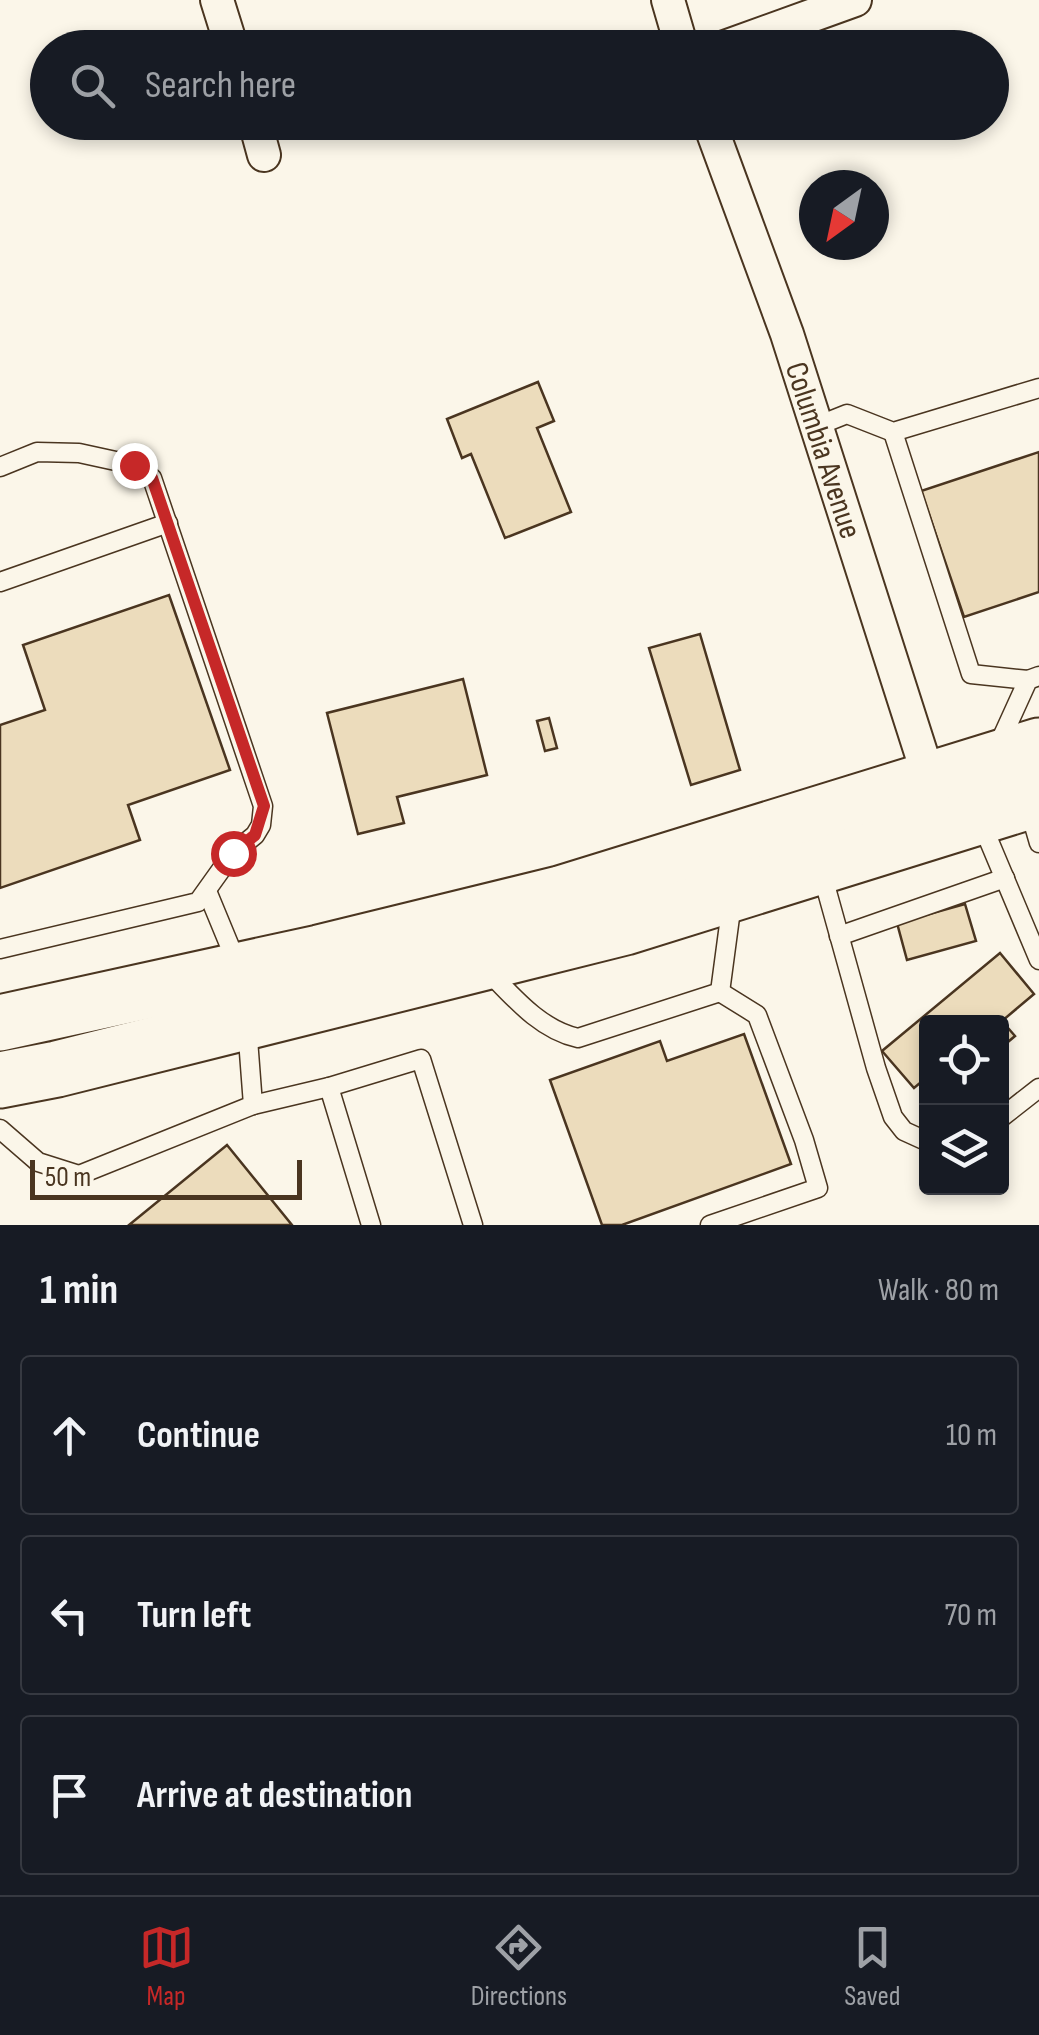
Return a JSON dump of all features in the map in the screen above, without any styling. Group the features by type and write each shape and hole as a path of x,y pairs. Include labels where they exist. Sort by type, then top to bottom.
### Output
{"highway":[{"path":"0,1080 57,1070 243,996 1015,754"},
{"path":"0,1023 481,964 626,927 820,867 1021,815"}],"street":[{"path":"217,0 226,30"},
{"path":"668,0 677,30"},
{"path":"772,30 855,0"},
{"path":"260,140 264,154"},
{"name":"Columbia Avenue","path":"716,140 787,334 930,781"}],"lane":[{"path":"817,426 848,414 893,432 1039,388"},
{"path":"893,432 972,674 1034,678 1015,754"},
{"path":"0,467 37,452 79,453 134,465 152,478 264,806 255,835 233,853 198,902 0,949"},
{"path":"0,582 168,523"},
{"path":"1021,815 1004,878 1039,960"},
{"path":"820,867 893,1117 904,1131 919,1139"},
{"path":"839,936 1004,878"},
{"path":"207,892 243,996 253,1105"},
{"path":"720,992 734,894"},
{"path":"481,964 520,1005 560,1034 578,1038 720,992 757,1014 818,1188 710,1225"},
{"path":"0,1130 38,1162 79,1175 253,1105 422,1059 474,1225"},
{"path":"329,1087 371,1225"},
{"path":"1009,1112 1039,1088"}],"building":[{"path":"538,382 554,421 537,428 571,512 505,538 471,454 462,458 447,419"},
{"path":"1039,452 1039,592 964,617 921,491"},
{"path":"169,595 230,770 128,805 140,840 0,888 0,725 45,710 23,645"},
{"path":"700,634 740,770 691,785 649,648"},
{"path":"463,679 487,775 397,797 404,823 358,834 327,713"},
{"path":"549,718 557,748 545,751 537,721"},
{"path":"965,904 976,941 907,960 897,923"},
{"path":"1000,953 1034,994 1009,1015 925,1015"},
{"path":"919,1020 919,1084 914,1088 882,1051"},
{"path":"744,1034 791,1164 622,1225 602,1225 550,1080 660,1041 667,1061"},
{"path":"227,1145 292,1225 129,1225"}],"route":[{"path":"134,465 152,478 264,806 255,835 233,853"}]}
